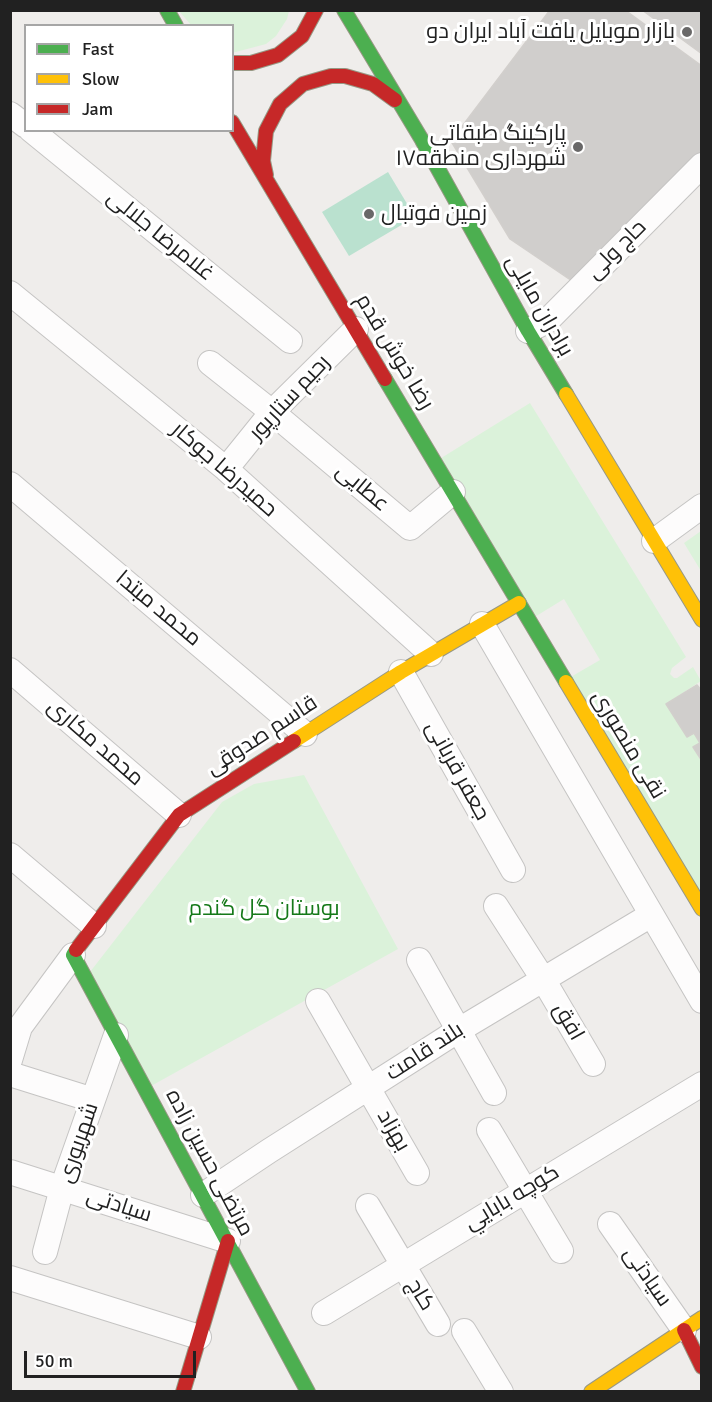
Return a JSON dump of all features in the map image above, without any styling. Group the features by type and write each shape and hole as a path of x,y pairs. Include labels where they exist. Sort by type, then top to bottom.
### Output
{"street":[{"path":"167,10 175,24"},
{"path":"234,63 251,63 279,55 302,36 316,10"},
{"name":"برادران مایلی","path":"344,10 409,118 528,331 702,620"},
{"path":"272,188 263,161 266,130 280,104 303,84 331,76 360,79 386,92 409,118"},
{"path":"10,114 24,124"},
{"name":"رضا خوش قدم","path":"234,125 519,603"},
{"name":"غلامرضا جلالی","path":"33,132 290,341"},
{"name":"حاج ولی","path":"528,331 547,321 702,165"},
{"name":"حمیدرضا جوکار","path":"10,293 226,469 431,654"},
{"name":"رحیم ستارپور","path":"226,469 272,412 356,329"},
{"path":"210,363 272,412"},
{"name":"عطایی","path":"272,412 410,528 453,492"},
{"name":"محمد مبتدا","path":"10,484 304,734"},
{"path":"654,541 702,506"},
{"name":"قاسم صدوقی","path":"73,955 178,815 401,672 519,603"},
{"name":"نقی منصوری","path":"519,603 702,909"},
{"path":"482,624 702,1001"},
{"name":"محمد مکاری","path":"10,670 178,815"},
{"name":"جعفر قربانی","path":"401,672 513,870"},
{"path":"10,855 94,926"},
{"name":"افق","path":"496,906 592,1064"},
{"name":"بلند قامت","path":"203,1195 459,1030 651,915"},
{"path":"10,1060 20,1027 73,955"},
{"name":"مرتضی حسین زاده","path":"73,955 308,1392"},
{"path":"419,960 494,1093"},
{"name":"بهزاد","path":"318,1001 417,1173"},
{"name":"شهریوری","path":"45,1252 62,1188 116,1035"},
{"path":"10,1074 93,1100"},
{"name":"كوچه بابايي","path":"324,1313 702,1084"},
{"path":"489,1130 561,1251"},
{"name":"سیادتی","path":"10,1172 228,1241"},
{"name":"کاج","path":"368,1206 438,1324"},
{"name":"سیادتی","path":"610,1224 693,1324"},
{"path":"183,1392 228,1241"},
{"path":"10,1278 199,1337"},
{"path":"591,1392 693,1324 702,1367"},
{"path":"465,1331 501,1392"}],"green space":[{"path":"179,11 289,11 287,19 276,36 266,44 234,52 234,24 190,24"},
{"name":"زمین فوتبال","path":"388,172 415,217 349,256 322,212"},
{"path":"530,403 686,657 672,668 670,674 677,678 693,667 701,681 666,704 687,737 694,733 700,743 693,747 701,761 701,898 569,678 600,660 564,599 533,618 438,460"},
{"path":"701,531 701,571 684,543"},
{"name":"بوستان گل گندم","path":"304,775 398,949 151,1086 90,972 222,802 254,784"}],"building":[{"name":"پارکینگ طبقاتی شهرداری منطقه۱۷","path":"550,10 625,10 702,66 702,153 575,283 510,239 451,141"},
{"name":"بازار موبایل یافت آباد ایران دو","path":"642,10 702,10 702,54"},
{"path":"697,685 702,691 702,761 693,747 700,743 694,733 687,737 666,704"}],"traffic: fast":[{"path":"167,10 175,24"},
{"path":"344,10 422,140 528,331 566,394"},
{"path":"385,379 566,682"},
{"path":"76,950 73,955 308,1392"}],"traffic: slow":[{"path":"566,394 702,620"},
{"path":"294,741 401,672 519,603"},
{"path":"566,682 702,909"},
{"path":"591,1392 702,1318"}],"traffic: jam":[{"path":"234,63 251,63 278,55 302,36 316,10"},
{"path":"266,175 263,161 266,131 280,104 303,84 331,76 345,76 373,84 395,100"},
{"path":"234,125 385,379"},
{"path":"76,950 179,815 294,741"},
{"path":"183,1392 228,1241"},
{"path":"684,1330 702,1367"}],"place":[{"name":"بازار موبایل یافت آباد ایران دو","path":"687,32"},
{"name":"پارکینگ طبقاتی شهرداری منطقه۱۷","path":"578,147"},
{"name":"زمین فوتبال","path":"369,214"}]}
